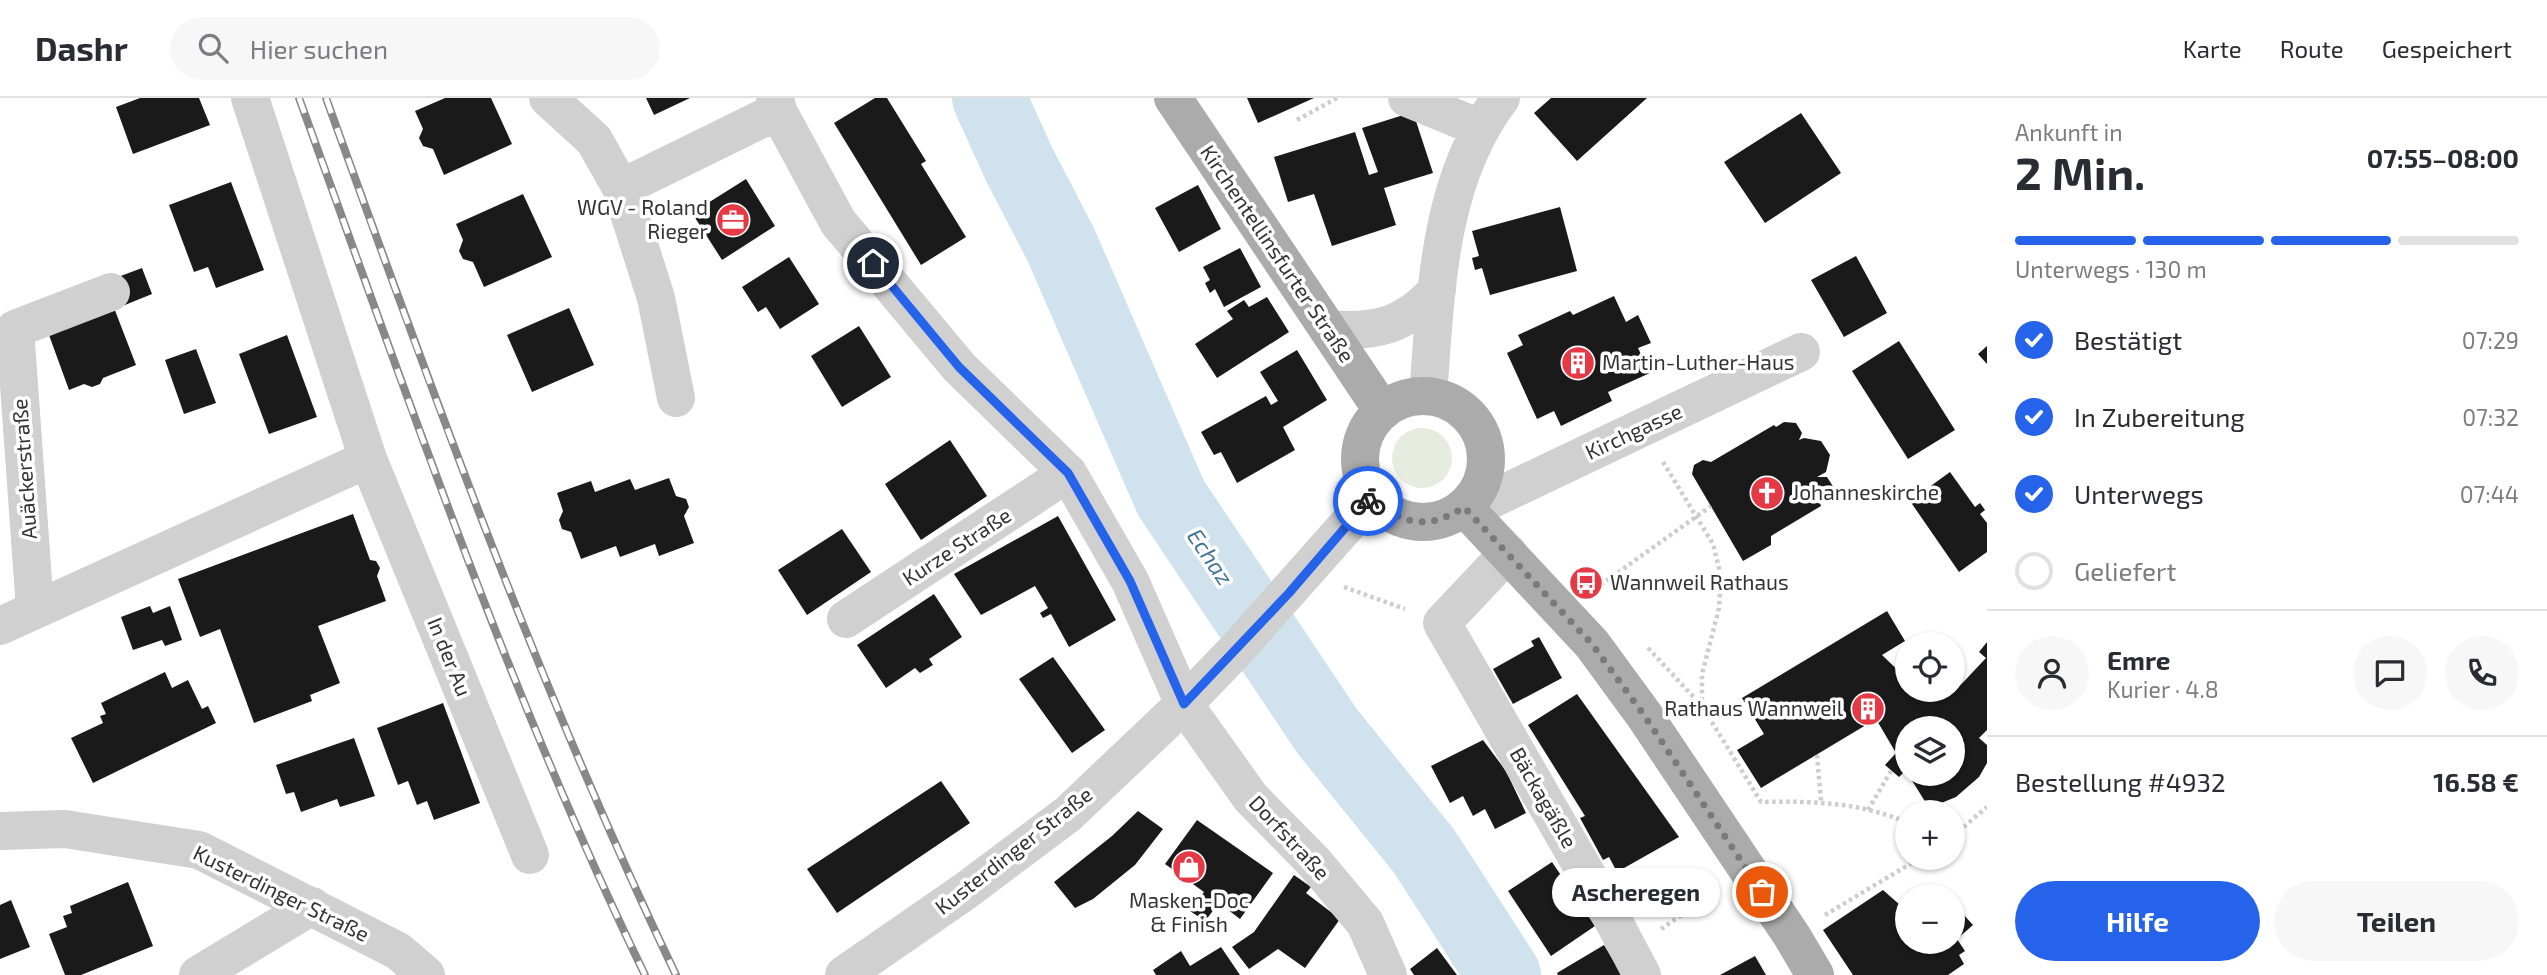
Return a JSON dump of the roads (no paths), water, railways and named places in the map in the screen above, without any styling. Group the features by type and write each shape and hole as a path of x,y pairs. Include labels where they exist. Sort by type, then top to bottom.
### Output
{"main road":[{"name":"Kirchentellinsfurter Straße","path":"1173,98 1382,410"},
{"path":"1428,396 1446,400 1462,409 1475,422 1483,438 1486,456 1485,475 1466,509 1447,518 1427,522 1406,520 1387,512 1372,497 1363,481 1359,462 1369,425 1382,410 1396,401 1428,396"},
{"path":"1466,509 1592,644 1644,715 1815,975"}],"street":[{"name":"In der Au","path":"250,98 368,459 530,855"},
{"path":"548,98 594,140 621,188 656,298 676,398"},
{"path":"1407,98 1490,113 1457,185 1443,243 1428,396"},
{"path":"621,188 776,105"},
{"name":"Dorfstraße","path":"776,105 838,222 959,367 1068,473 1130,581 1184,704 1251,798 1314,862 1365,923 1388,975"},
{"path":"1328,329 1365,330 1395,323 1411,315 1437,290"},
{"name":"Auäckerstraße","path":"35,608 15,329 111,292"},
{"name":"Kirchgasse","path":"1466,509 1801,352"},
{"path":"0,626 368,459"},
{"name":"Kurze Straße","path":"846,620 1068,473"},
{"name":"Kusterdinger Straße","path":"844,975 964,892 1068,814 1184,704 1236,650 1372,497"},
{"name":"Bäckagäßle","path":"1508,553 1441,623 1636,963"},
{"name":"Kusterdinger Straße","path":"0,831 65,829 199,850 398,951 425,975"},
{"path":"198,975 250,946 312,906"}],"waterway":[{"name":"Echaz","path":"989,98 1061,245 1171,498 1327,731 1424,851 1504,975"}],"railway":[{"path":"299,98 419,430 504,651 548,760 645,975"},
{"path":"326,98 490,541 579,760 676,975"}],"place":[{"name":"WGV - Roland Rieger","path":"733,220"},
{"name":"Martin-Luther-Haus","path":"1578,363"},
{"name":"Johanneskirche","path":"1767,493"},
{"name":"Wannweil Rathaus","path":"1586,583"},
{"name":"Rathaus Wannweil","path":"1868,709"},
{"name":"Masken-Doc & Finish","path":"1189,867"},
{"name":"Ascheregen","path":"1762,892"}]}
